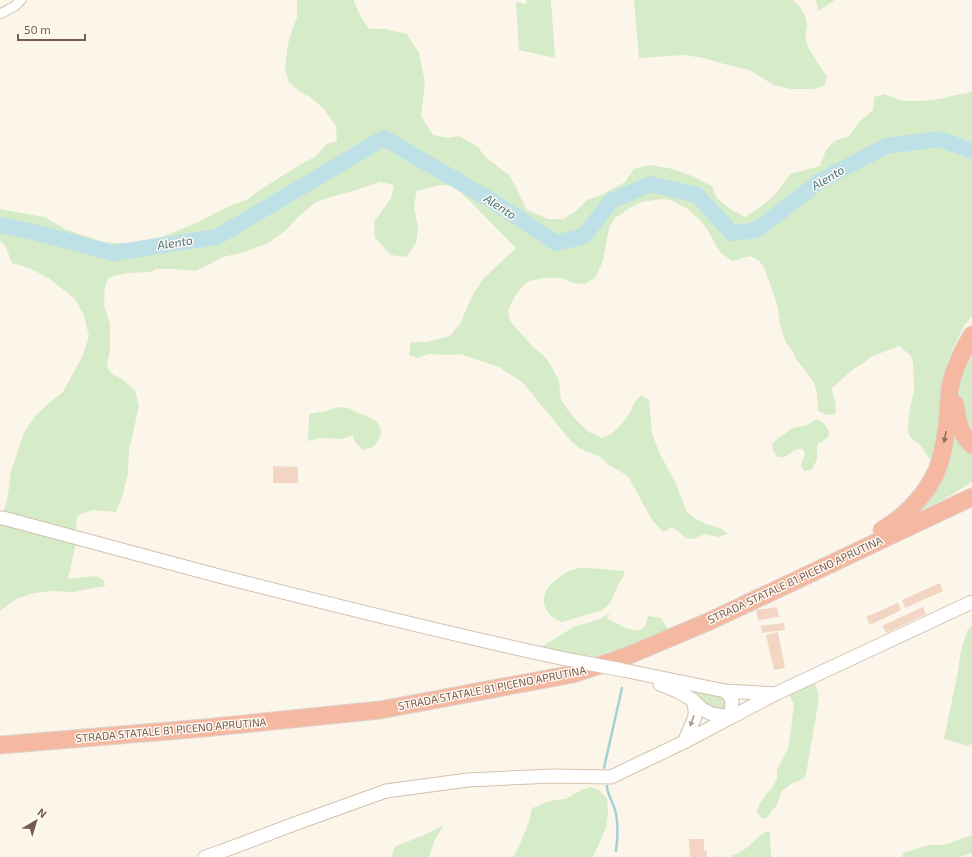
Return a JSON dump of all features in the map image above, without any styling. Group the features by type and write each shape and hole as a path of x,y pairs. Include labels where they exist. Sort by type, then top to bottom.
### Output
{"highway":[{"path":"969,340 959,371 955,404 959,426 965,438 972,445"},
{"path":"812,572 823,561 886,528 906,513 918,500 930,483 937,471 942,456 947,426 951,383 956,366 969,340"},
{"name":"STRADA STATALE 81 PICENO APRUTINA","path":"0,745 204,728 380,710 573,674 634,653 710,621 972,497"}],"street":[{"path":"0,14 15,6 21,0"},
{"path":"0,518 346,609 524,650 724,691 775,694"},
{"path":"205,857 386,791 468,780 552,776 611,777 684,742 775,694 972,602"},
{"path":"623,670 677,691 693,700 712,714 731,717"},
{"path":"724,691 730,696 732,701 731,717"},
{"path":"684,742 694,717 695,709 693,700"}],"green space":[{"path":"297,0 354,0 360,15 369,29 386,29 407,34 419,53 425,82 421,116 433,135 448,138 459,136 478,147 485,157 509,175 526,209 548,219 563,219 576,211 587,200 601,195 625,182 634,169 650,165 673,169 712,186 716,197 730,209 745,217 776,194 790,174 820,166 826,150 834,141 849,136 859,122 873,110 874,97 884,94 903,101 921,101 940,99 972,91 972,316 964,326 949,357 943,379 942,413 932,470 931,461 919,444 910,437 908,430 909,414 914,390 913,364 911,356 899,346 873,356 851,371 831,389 836,407 835,414 827,415 818,411 817,393 814,383 796,359 786,342 781,329 777,304 764,267 759,261 750,256 732,261 720,252 700,220 688,209 671,200 661,199 641,202 615,218 609,228 603,261 595,278 584,284 573,283 561,278 543,278 529,281 522,287 514,298 508,311 510,321 533,347 545,357 551,366 559,381 561,400 567,409 589,432 602,438 610,435 619,427 630,413 634,403 641,395 649,400 652,433 659,452 676,484 687,512 697,520 722,529 728,534 719,537 705,534 693,539 686,538 673,527 663,532 652,520 628,476 609,465 599,456 579,448 570,440 523,383 499,367 460,354 429,354 417,358 409,355 411,342 426,342 450,336 460,324 473,294 484,278 516,248 455,186 440,185 417,191 414,205 418,228 416,243 406,257 391,255 375,238 374,222 391,198 394,185 380,182 316,202 300,215 285,231 268,243 245,252 223,257 196,271 156,269 151,272 127,273 109,277 105,286 104,306 110,324 110,349 107,366 111,373 123,380 135,390 139,406 129,451 128,473 123,494 116,512 92,510 77,516 76,530 65,531 2,513 7,502 11,471 24,433 35,416 63,392 83,355 89,336 84,316 75,299 50,279 29,268 12,263 5,245 0,241 0,209 44,217 67,230 104,242 133,244 159,238 199,222 227,207 248,199 299,165 315,157 327,144 337,141 336,126 324,109 289,82 285,68 288,44 297,18"},
{"path":"526,0 551,0 555,58 519,50 516,2 526,4"},
{"path":"634,0 793,0 800,7 806,18 807,27 805,35 808,47 827,77 824,86 813,89 790,89 774,85 749,70 704,58 684,55 639,58"},
{"path":"816,0 835,0 818,11"},
{"path":"972,342 972,437 960,408 959,391 962,375"},
{"path":"336,407 348,408 377,421 382,432 376,444 371,448 363,450 356,443 352,435 342,439 320,438 308,441 309,414 327,411"},
{"path":"817,419 828,430 829,435 818,444 817,460 811,470 804,471 802,468 801,465 805,453 802,449 797,449 784,457 778,457 773,451 772,444 778,438 793,428 807,425"},
{"path":"953,425 972,451 972,482 943,500 911,515"},
{"path":"0,525 19,527 76,543 68,579 96,576 104,580 105,586 73,592 51,591 34,593 16,599 0,611"},
{"path":"579,568 624,571 624,576 610,603 603,610 562,622 553,618 547,611 544,605 545,593 557,579 567,572"},
{"path":"610,613 607,618 625,628 636,630 643,628 648,616 661,618 668,629 666,636 619,655 611,651 580,661 534,651 574,627 600,619"},
{"path":"972,625 972,743 968,746 944,739 961,650 967,631"},
{"path":"815,684 819,696 806,774 803,779 791,784 782,791 777,805 768,817 762,819 757,812 759,805 777,779 777,770 788,749 794,704 789,695"},
{"path":"696,691 722,693 730,711 716,713 695,695"},
{"path":"590,787 598,789 607,799 608,815 606,828 593,857 513,857 529,822 532,808 546,802 566,799 581,790"},
{"path":"444,825 435,839 429,857 392,857 394,847"},
{"path":"766,832 769,832 770,835 771,854 773,857 731,857 746,848"},
{"path":"972,835 972,853 960,857 902,857 903,853 929,845 944,845"}],"building":[{"path":"273,466 298,467 298,483 273,483"},
{"path":"940,583 943,591 905,608 902,600"},
{"path":"898,603 901,610 870,625 866,617"},
{"path":"777,607 779,617 758,620 756,610"},
{"path":"923,607 926,614 886,633 882,626"},
{"path":"784,623 785,630 762,633 761,626"},
{"path":"778,632 785,668 774,670 766,635"},
{"path":"689,839 704,839 704,851 707,851 707,857 690,857"}],"waterway":[{"name":"Alento","path":"0,225 30,231 113,253 217,237 384,138 494,202 556,243 584,236 611,201 650,184 697,195 732,233 757,230 820,181 886,146 939,139 972,151"},
{"path":"604,768 622,688"},
{"path":"607,786 617,818 618,834 616,851"}]}
